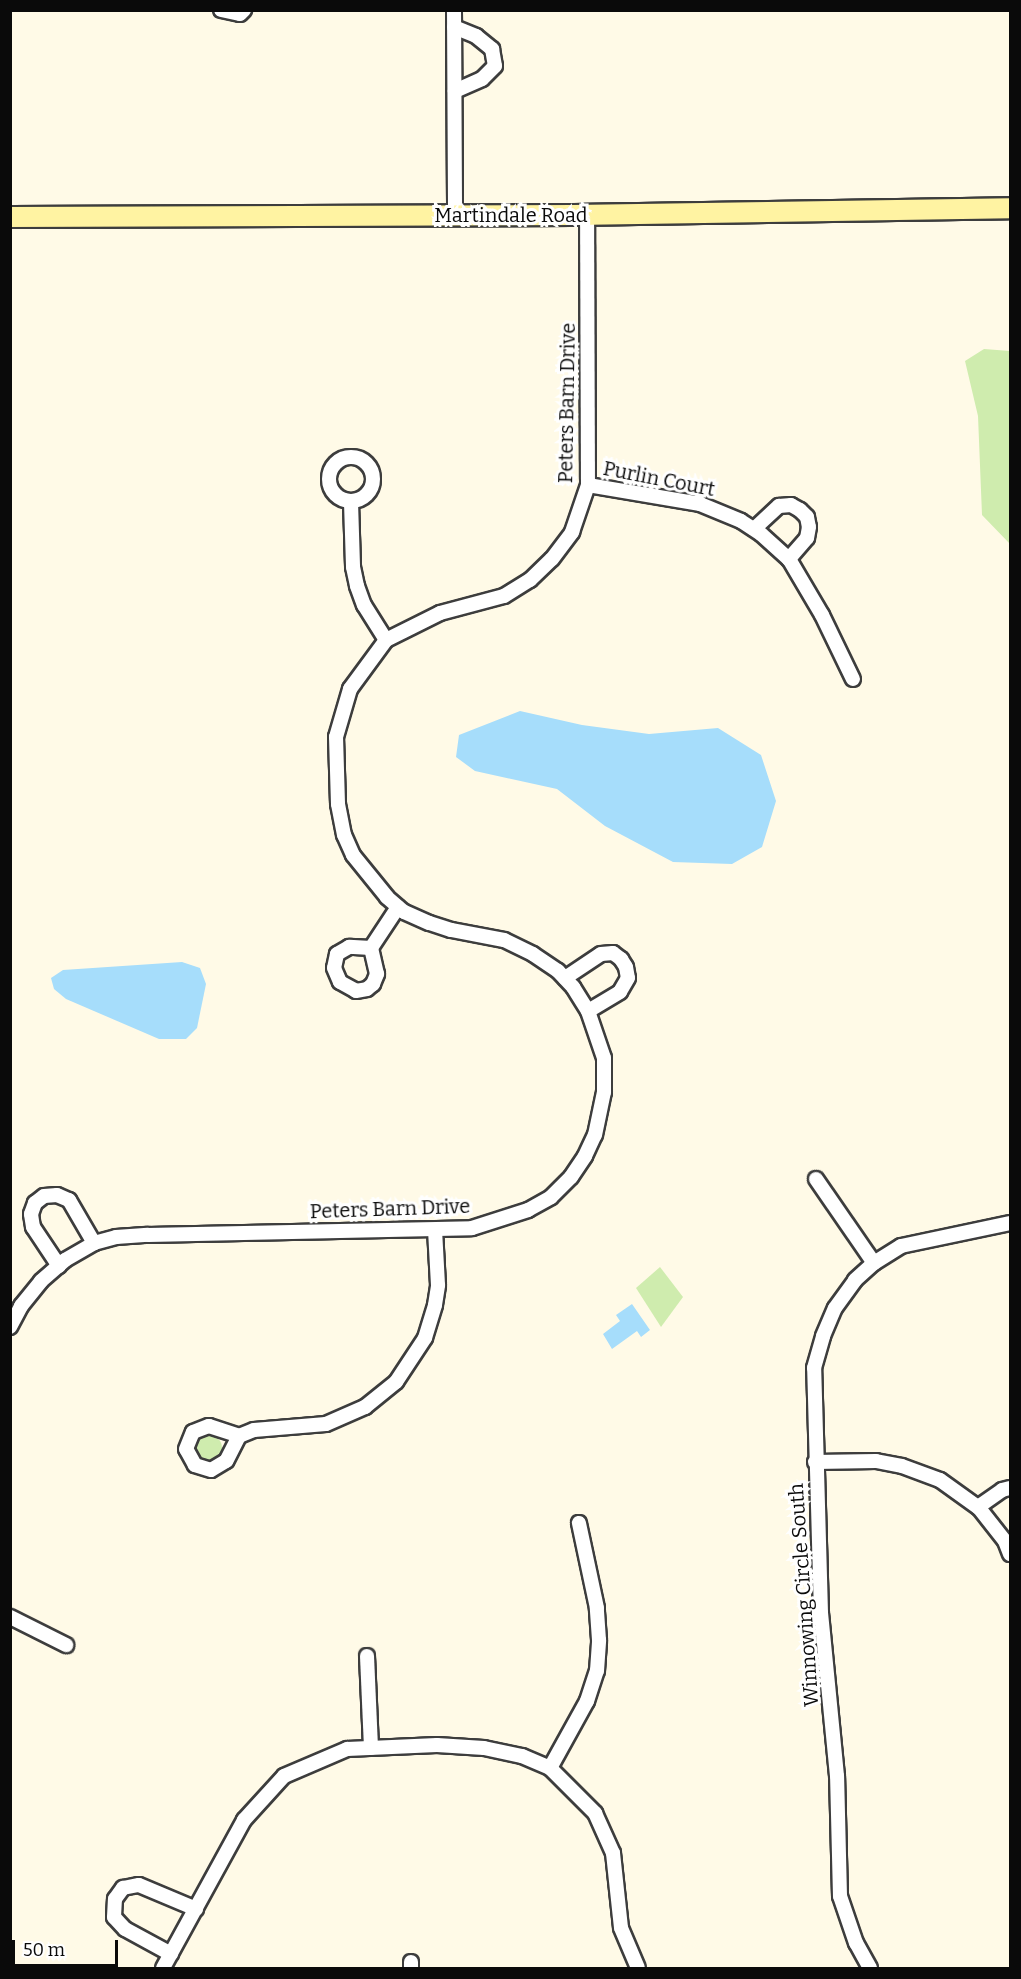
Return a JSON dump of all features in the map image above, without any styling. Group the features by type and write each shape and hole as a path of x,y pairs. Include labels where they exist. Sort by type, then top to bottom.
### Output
{"street":[{"path":"221,10 240,14 244,10"},
{"path":"454,10 455,215"},
{"path":"454,27 476,36 492,49 495,66 482,79 455,91"},
{"name":"Martindale Road","path":"10,217 587,214 1011,208"},
{"name":"Peters Barn Drive","path":"10,1327 21,1306 41,1281 94,1243 117,1237 148,1235 472,1228 528,1210 551,1197 571,1177 595,1136 604,1092 604,1058 588,1011 565,978 533,954 504,940 451,930 420,919 398,907 353,855 344,835 336,770 336,736 345,700 364,666 386,640 440,613 504,596 530,580 552,559 572,532 588,485 587,214"},
{"name":"Purlin Court","path":"588,485 700,504 720,511 754,529 776,545 789,560 822,615 853,679"},
{"path":"351,502 353,567 357,586 364,605 386,640"},
{"path":"754,529 778,506 791,506 800,510 807,517 809,527 807,538 789,560"},
{"path":"371,948 398,907"},
{"path":"565,978 601,954 612,953 627,967 628,978 620,992 588,1011"},
{"path":"816,1179 874,1263"},
{"path":"59,1266 33,1227 31,1214 35,1203 44,1196 57,1196 69,1200 94,1243"},
{"name":"Winnowing Circle South","path":"870,1968 856,1943 840,1896 837,1776 821,1612 814,1368 823,1336 835,1308 855,1280 874,1263 901,1246 1011,1223"},
{"path":"239,1436 254,1430 308,1428 327,1424 365,1407 396,1382 417,1353 433,1313 438,1285 435,1230"},
{"path":"815,1462 876,1461 902,1466 940,1480 978,1507 1007,1537 1011,1554"},
{"path":"978,1507 1002,1490 1011,1488"},
{"path":"550,1768 587,1701 597,1671 599,1640 597,1608 579,1523"},
{"path":"10,1617 66,1645"},
{"path":"367,1656 371,1748"},
{"path":"163,1968 244,1820 284,1776 347,1749 437,1745 484,1748 522,1756 550,1768 595,1812 613,1853 621,1928 638,1968"},
{"path":"171,1954 124,1929 114,1917 115,1899 123,1888 139,1885 196,1909"}],"green space":[{"path":"984,349 1010,351 1010,544 982,515 978,416 965,361"},
{"path":"660,1267 683,1297 661,1327 636,1288"},
{"path":"209,1435 218,1439 222,1448 218,1457 209,1461 200,1457 196,1448 200,1439"}],"water":[{"path":"520,711 582,725 649,734 718,728 761,755 776,801 762,847 732,864 673,862 605,826 557,789 475,771 456,757 459,735"},
{"path":"182,962 200,968 206,984 197,1028 186,1039 159,1039 66,999 54,989 51,978 63,970"},
{"path":"632,1304 650,1330 641,1337 637,1331 612,1349 603,1334 620,1321 616,1315"}]}
